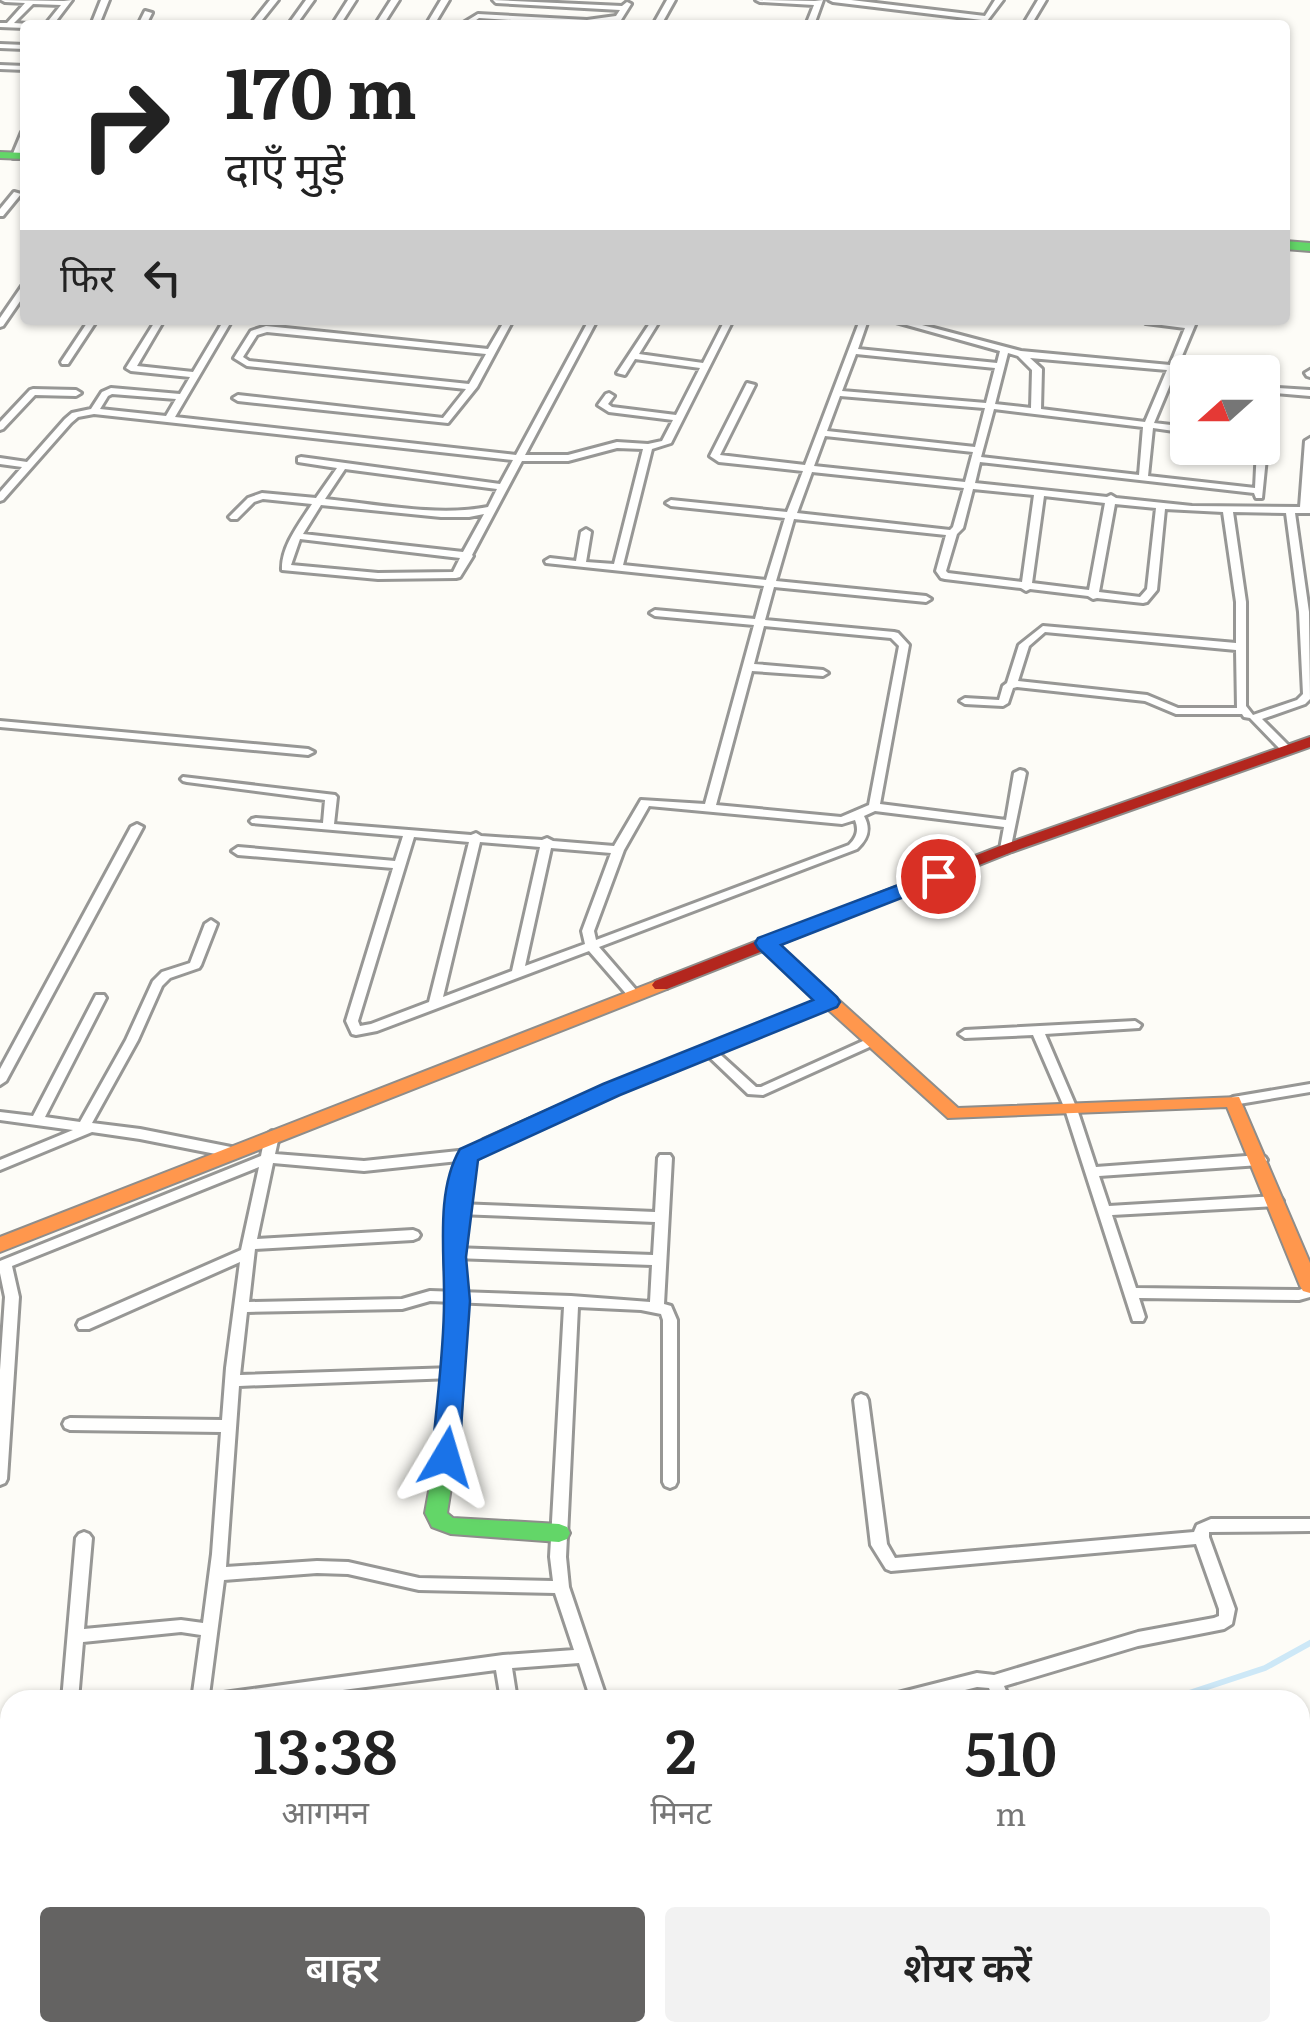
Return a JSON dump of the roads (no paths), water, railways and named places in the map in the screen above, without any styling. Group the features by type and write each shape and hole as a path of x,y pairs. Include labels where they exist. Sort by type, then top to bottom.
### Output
{"street":[{"path":"5,0 67,2"},
{"path":"258,20 274,0"},
{"path":"301,0 310,0"},
{"path":"760,0 818,1"},
{"path":"833,0 972,20"},
{"path":"4,25 31,1"},
{"path":"488,16 497,1 627,4"},
{"path":"851,18 865,2"},
{"path":"605,20 618,18 627,4"},
{"path":"144,20 148,13"},
{"path":"468,20 488,16 511,20"},
{"path":"0,214 20,196"},
{"path":"0,324 20,295"},
{"path":"65,362 90,325"},
{"path":"157,325 132,368 195,375"},
{"path":"170,418 225,325"},
{"path":"238,398 435,422 453,417 505,325"},
{"path":"344,466 285,561 290,569 449,578 460,571 590,325"},
{"path":"622,373 653,325"},
{"path":"0,498 75,415 94,412 519,458 568,458 609,446 665,444 727,325"},
{"path":"710,807 790,516 862,325"},
{"path":"928,325 1021,354 1170,368"},
{"path":"1178,355 1191,325"},
{"path":"472,386 246,363 238,358 254,333 266,329 491,352"},
{"path":"1005,349 958,528 952,533 941,572 945,576 1093,596 1133,600 1150,596 1160,505"},
{"path":"852,351 1000,366"},
{"path":"1021,354 1037,370 1036,412"},
{"path":"633,356 705,366"},
{"path":"1142,479 1148,427 1170,375"},
{"path":"750,385 715,456 727,461 967,488 1111,498 1228,512 1260,508 1308,510 1310,441"},
{"path":"1280,391 1310,393"},
{"path":"0,427 33,392 76,393"},
{"path":"94,412 105,394 111,392 182,397"},
{"path":"837,394 989,406 1170,429"},
{"path":"609,396 603,405 609,409 678,418"},
{"path":"822,433 1142,479 1258,490"},
{"path":"618,567 648,446"},
{"path":"301,460 504,487"},
{"path":"0,461 29,465"},
{"path":"1260,465 1260,508"},
{"path":"1026,588 1039,494"},
{"path":"234,516 250,500 262,496 441,514 469,514 493,508"},
{"path":"1093,596 1111,498"},
{"path":"670,503 952,533"},
{"path":"1255,718 1300,702 1308,694 1304,612 1290,508"},
{"path":"1228,512 1241,602 1242,712"},
{"path":"581,564 586,532"},
{"path":"299,536 468,556"},
{"path":"550,561 926,599"},
{"path":"655,614 894,635 901,639 904,646 874,807"},
{"path":"965,701 1003,703 1024,645 1043,629 1241,647"},
{"path":"747,668 823,674"},
{"path":"1012,684 1147,698 1176,712 1242,712 1255,718 1286,749"},
{"path":"0,724 308,752"},
{"path":"2,1258 272,1136 1006,849 1310,742"},
{"path":"1006,849 1020,773"},
{"path":"186,779 331,796 334,801 328,827"},
{"path":"634,994 590,944 588,931 618,850 645,802 842,822 874,807 1011,824"},
{"path":"409,834 352,1025 363,1031 852,847 862,838 864,828 856,814"},
{"path":"256,821 548,841 618,850"},
{"path":"0,1081 137,828"},
{"path":"435,1004 476,836"},
{"path":"518,972 548,841"},
{"path":"238,851 400,865"},
{"path":"0,1165 88,1126 157,984 166,976 195,965 211,924"},
{"path":"766,943 954,1114 1233,1102 1310,1088"},
{"path":"37,1120 100,998"},
{"path":"2,1258 268,1158 364,1166 468,1155 612,1089 829,1002"},
{"path":"965,1034 1135,1025"},
{"path":"1036,1030 1071,1109 1138,1317"},
{"path":"709,1051 753,1092 872,1042"},
{"path":"1130,1293 1299,1295 1310,1286 1239,1108 1233,1102"},
{"path":"0,1116 88,1126 232,1152"},
{"path":"201,1690 217,1574 232,1381 249,1248 272,1136"},
{"path":"468,1155 463,1166 454,1252 457,1296 450,1430 436,1513 440,1521 451,1526 560,1533"},
{"path":"657,1306 665,1158"},
{"path":"1091,1172 1260,1160"},
{"path":"1104,1211 1276,1201"},
{"path":"458,1209 662,1217"},
{"path":"84,1324 249,1248 413,1234"},
{"path":"454,1252 660,1260"},
{"path":"0,1479 4,1366 12,1297 2,1258"},
{"path":"242,1307 402,1304 430,1296 657,1306 666,1310 670,1320 670,1482"},
{"path":"571,1301 561,1587 597,1690"},
{"path":"232,1381 453,1374"},
{"path":"860,1400 879,1544 891,1566 1201,1537"},
{"path":"70,1424 228,1426"},
{"path":"938,1690 977,1680 994,1682 1138,1639 1218,1624 1226,1619 1227,1609 1201,1537 1202,1529 1211,1525 1310,1526"},
{"path":"71,1690 84,1538"},
{"path":"217,1574 348,1568 419,1584 561,1587"},
{"path":"76,1636 180,1626 208,1630"},
{"path":"290,1690 503,1662 585,1656"},
{"path":"503,1662 507,1690"},
{"path":"994,1682 998,1690"}],"waterway":[{"path":"1198,1690 1265,1668 1310,1643"}]}
